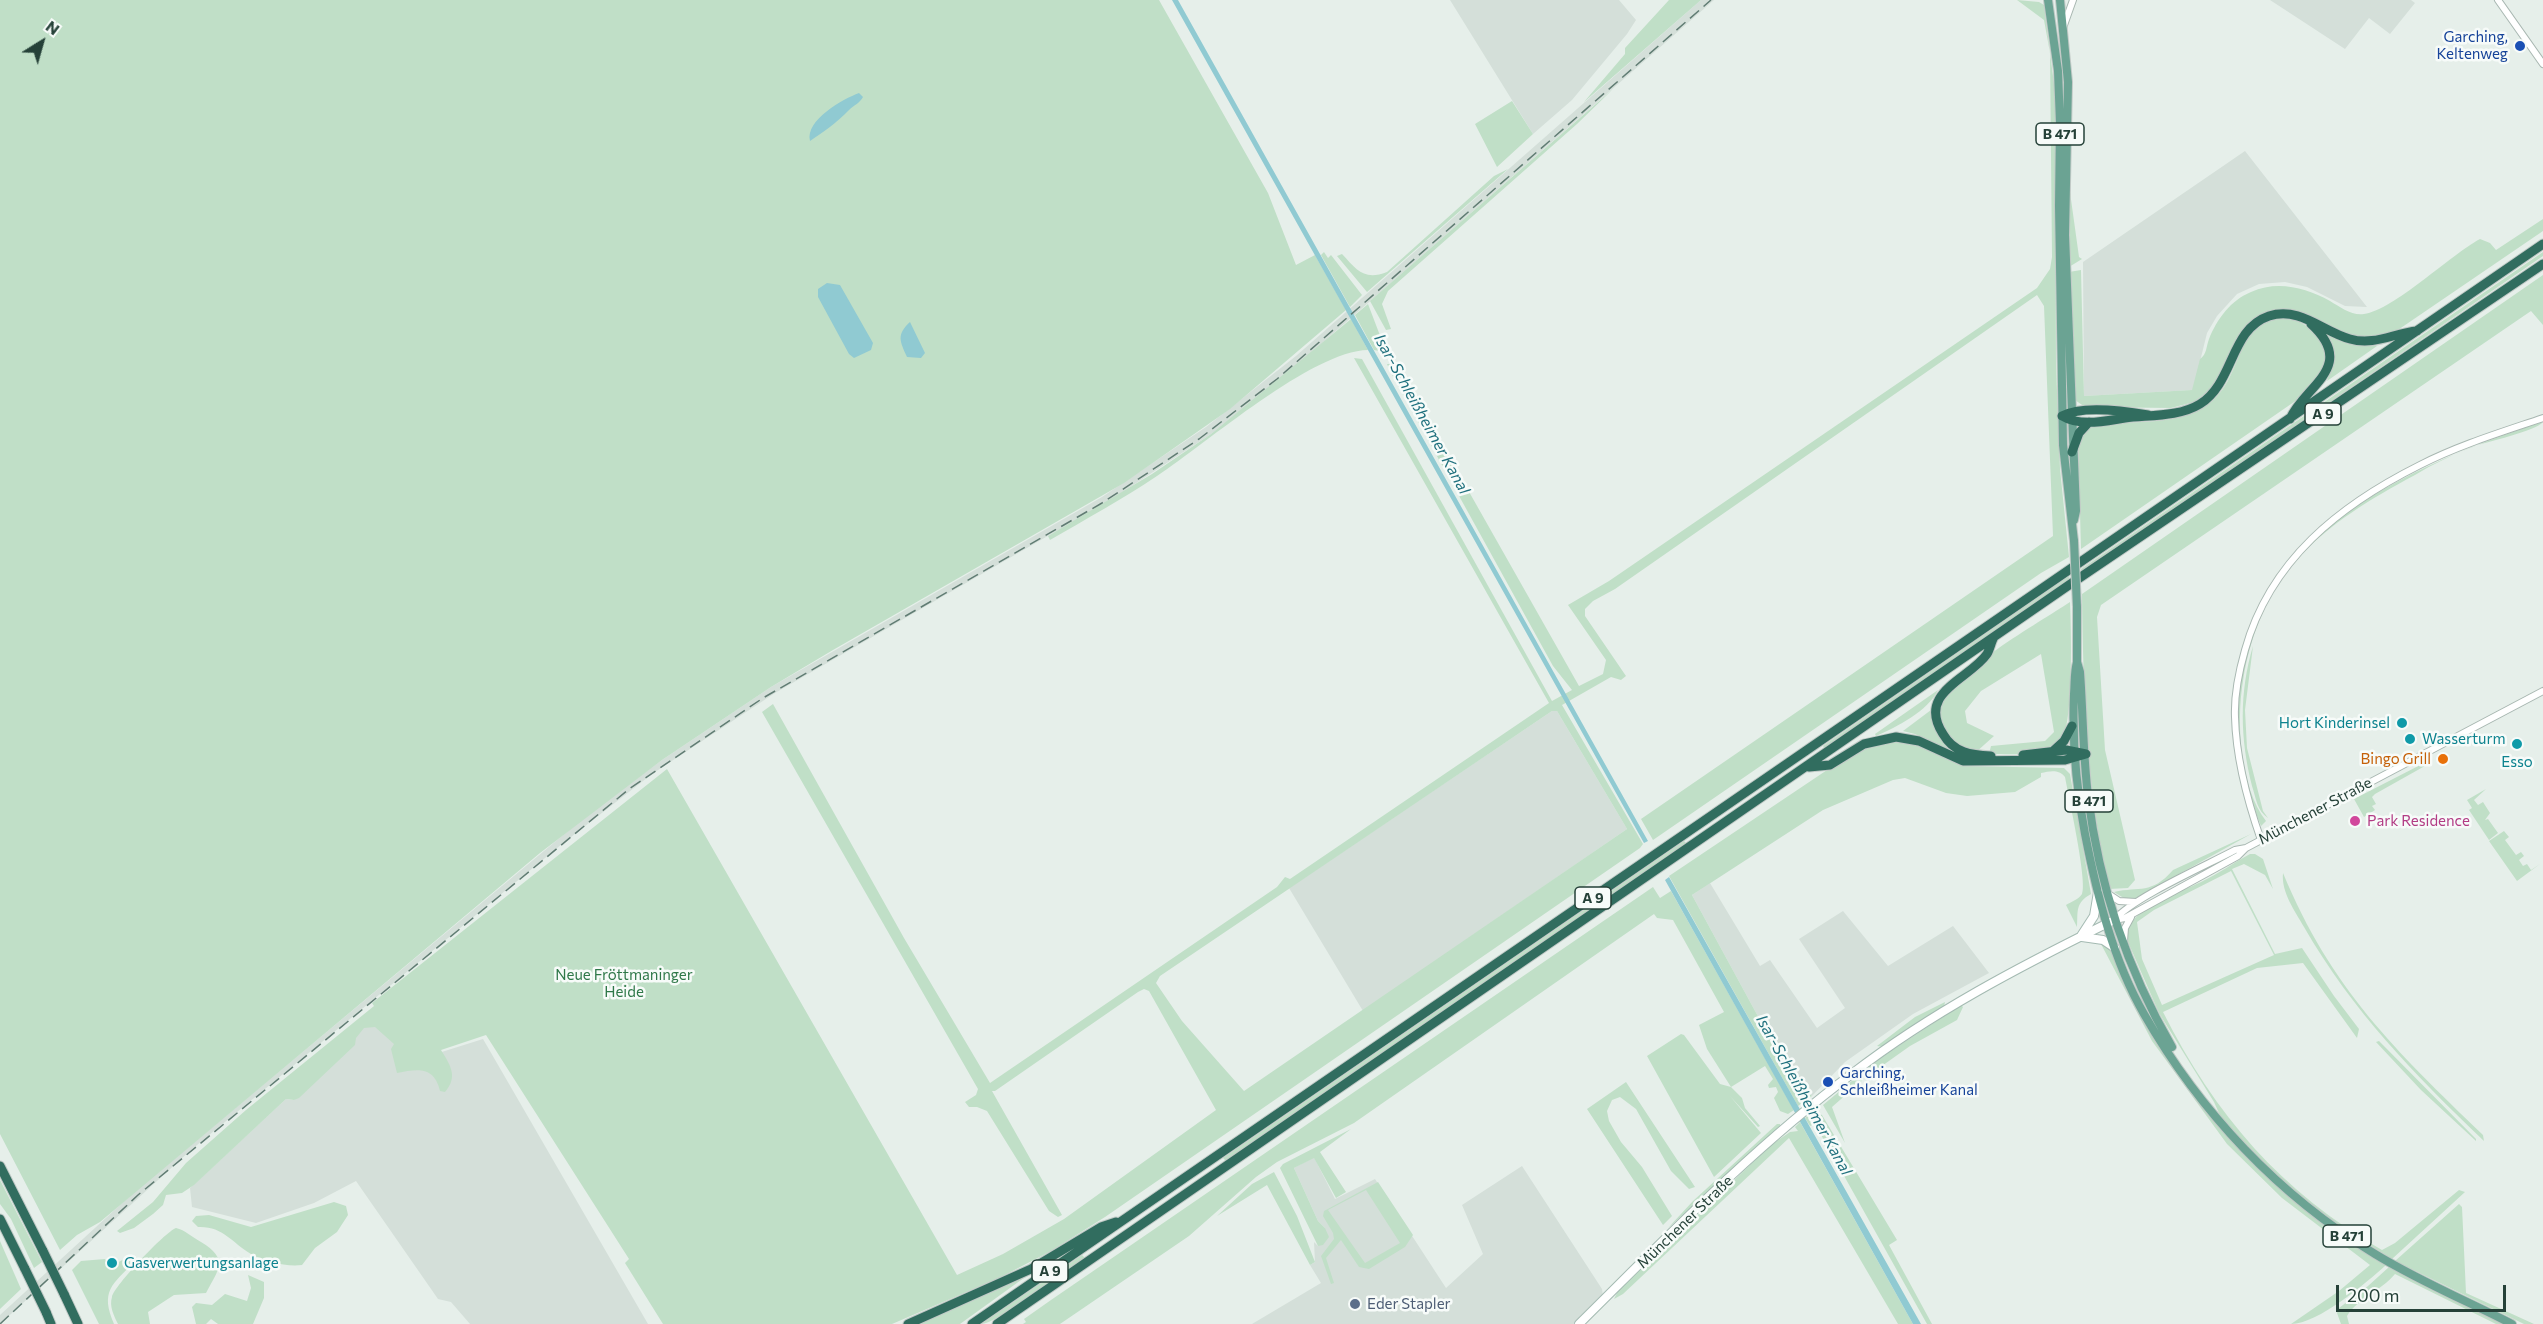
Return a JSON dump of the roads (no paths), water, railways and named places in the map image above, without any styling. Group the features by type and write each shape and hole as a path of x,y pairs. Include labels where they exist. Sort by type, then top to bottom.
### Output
{"highway":[{"name":"A 9","path":"972,1324 2543,244"},
{"name":"A 9","path":"997,1324 1994,637 2543,264"},
{"path":"2068,417 2089,422 2189,409 2208,399 2224,377 2240,341 2261,320 2281,314 2305,318 2344,338 2364,342 2375,342 2400,333 2419,331"},
{"path":"2290,419 2296,405 2314,390 2324,377 2327,366 2328,356 2323,337 2305,318"},
{"path":"2068,417 2121,411 2148,415"},
{"path":"2072,452 2079,433 2089,422"},
{"path":"1994,637 1986,655 1953,681 1943,693 1936,715 1941,732 1958,750 1969,755 1993,756 2052,752 2074,755"},
{"path":"2052,752 2064,741 2072,726"},
{"path":"1806,767 1830,765 1864,744 1896,737 1919,741 1963,761 2086,754"},
{"path":"0,1166 78,1324"},
{"path":"908,1324 998,1285 1101,1227 1127,1218"},
{"path":"0,1219 18,1254 23,1271 44,1317 51,1324"},
{"path":"66,1297 85,1324"}],"main road":[{"name":"B 471","path":"2048,0 2059,92 2068,417 2065,477 2073,524 2077,607 2077,662 2072,726 2079,806 2110,922 2120,950 2156,1020 2210,1108 2269,1175 2339,1231 2409,1273 2512,1324"},
{"name":"B 471","path":"2060,0 2068,82 2063,266"},
{"name":"B 471","path":"2068,417 2076,511 2073,524"},
{"name":"B 471","path":"2077,662 2080,672 2094,837 2102,892"},
{"path":"2080,937 2094,916 2102,892"},
{"path":"2080,937 2110,922"},
{"path":"2080,937 2103,940 2120,950"},
{"name":"Münchener Straße","path":"1579,1324 1793,1121 1873,1058 1952,1006 2005,975 2080,937"}],"street":[{"path":"2063,29 2073,0"},
{"path":"2498,0 2543,64"},
{"path":"2261,840 2246,796 2239,756 2236,696 2249,635 2257,615 2282,571 2318,531 2366,495 2458,448 2543,418"},
{"name":"Münchener Straße","path":"2110,922 2133,914 2238,856 2246,848 2543,691"},
{"name":"Münchener Straße","path":"2110,922 2140,901 2235,850 2246,848"},
{"path":"2102,892 2124,903 2140,901"},
{"path":"2120,950 2125,928 2133,914"}],"water":[{"path":"1172,0 1178,0 1648,841 1644,843"},
{"path":"859,93 863,97 860,101 810,141 813,125 819,118 835,105"},
{"path":"827,283 840,285 873,343 871,350 854,358 849,354 818,297 818,289"},
{"path":"910,322 925,353 921,358 907,357 901,342 901,335"},
{"path":"1669,877 1921,1324 1913,1324 1665,880"}],"railway":[{"path":"0,1324 138,1195 629,789 763,698 1102,503 1199,439 1277,379 1711,0"}],"place":[{"name":"Garching, Keltenweg","path":"2520,46"},
{"name":"Hort Kinderinsel","path":"2402,723"},
{"name":"Wasserturm","path":"2410,739"},
{"name":"Esso","path":"2517,744"},
{"name":"Bingo Grill","path":"2443,759"},
{"name":"Park Residence","path":"2355,821"},
{"name":"Garching, Schleißheimer Kanal","path":"1828,1082"},
{"name":"Gasverwertungsanlage","path":"112,1263"},
{"name":"Eder Stapler","path":"1355,1304"}],"water label":[{"name":"Isar-Schleißheimer Kanal","path":"1422,414"},
{"name":"Isar-Schleißheimer Kanal","path":"1804,1095"}],"park label":[{"name":"Neue Fröttmaninger Heide","path":"624,984"}]}
